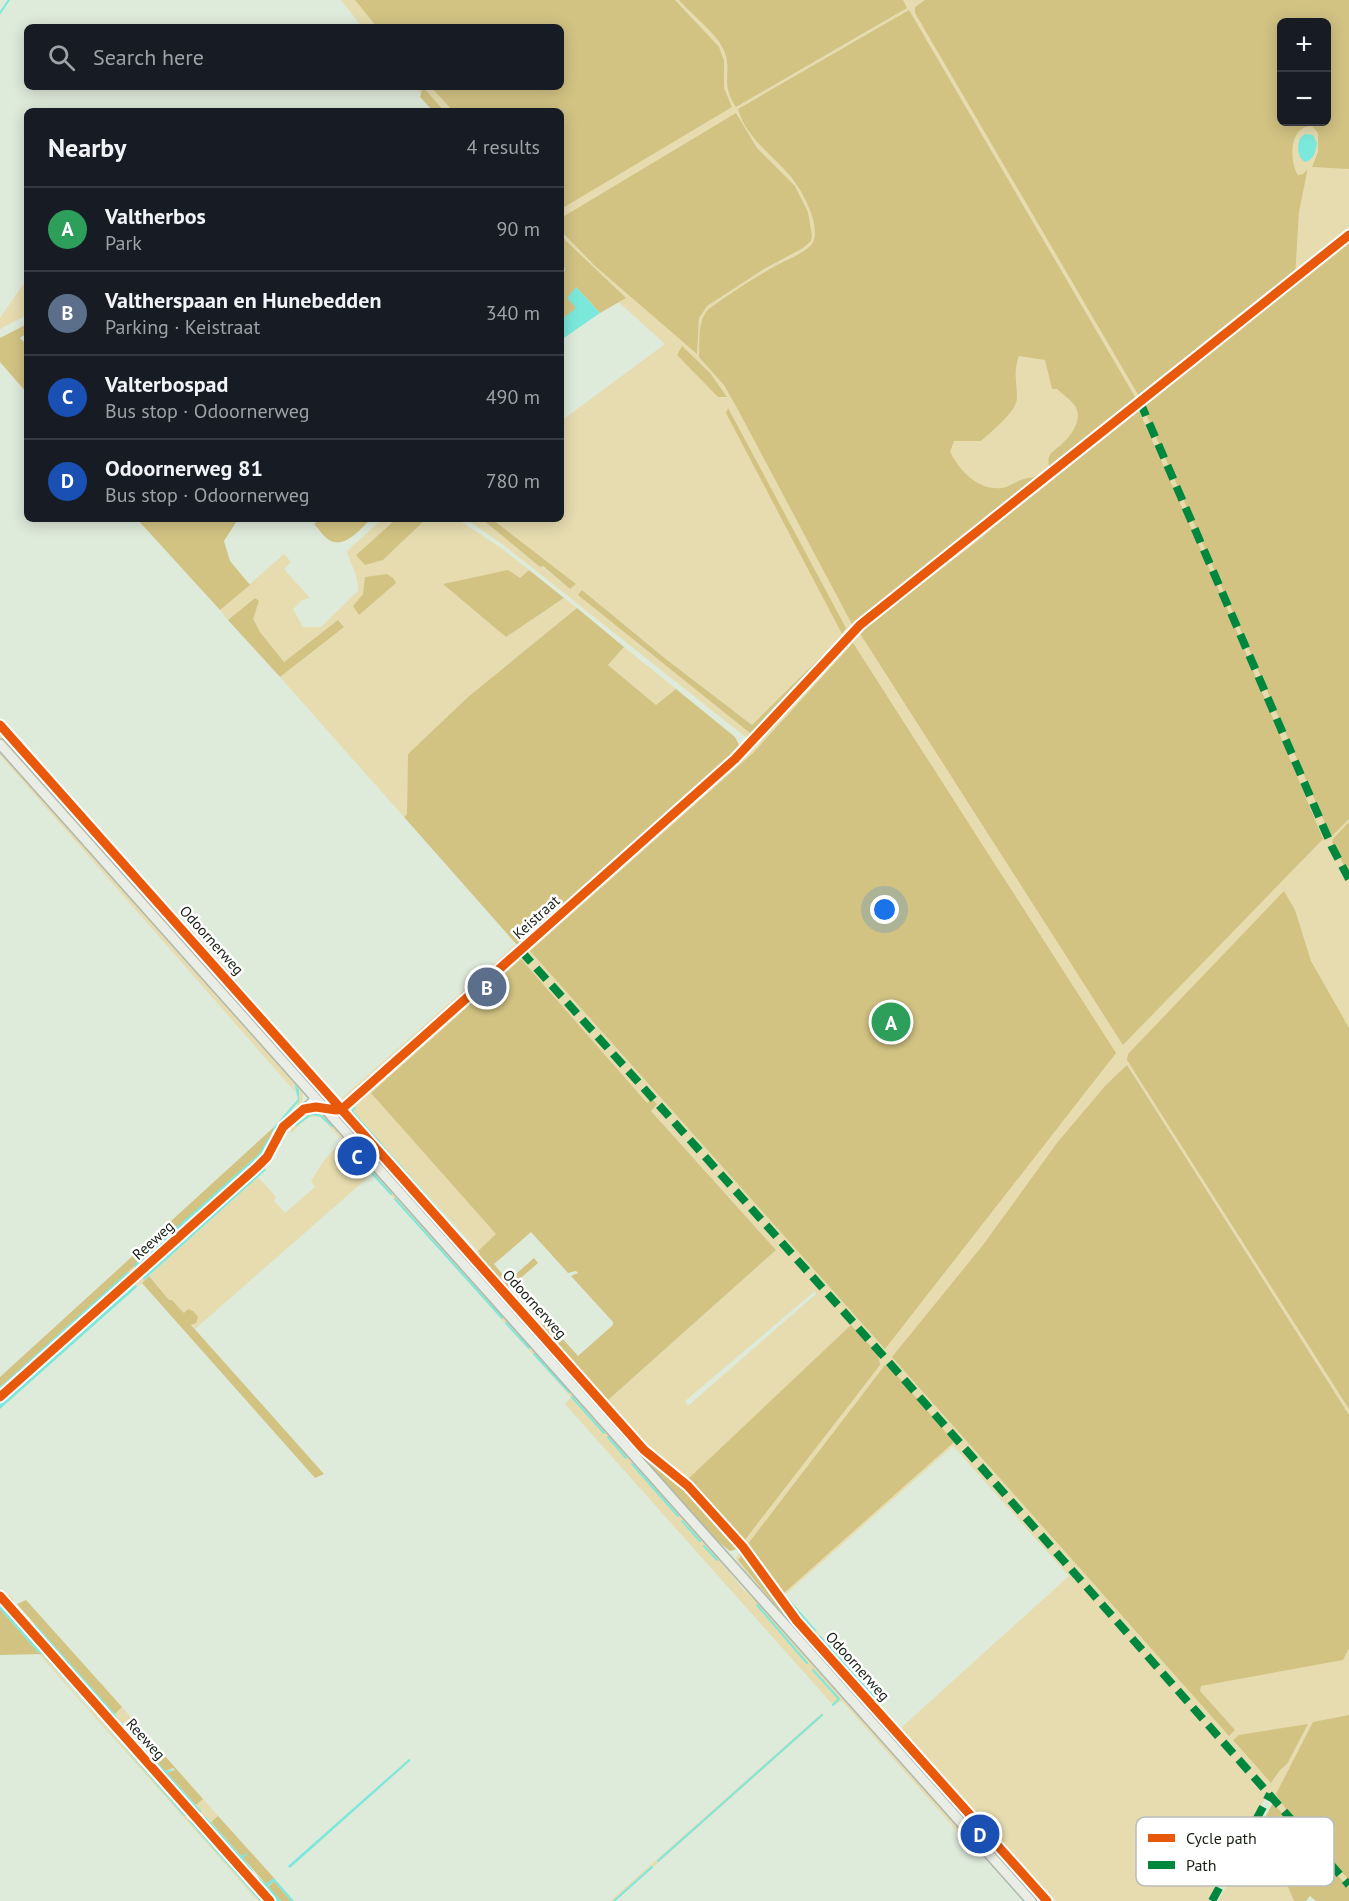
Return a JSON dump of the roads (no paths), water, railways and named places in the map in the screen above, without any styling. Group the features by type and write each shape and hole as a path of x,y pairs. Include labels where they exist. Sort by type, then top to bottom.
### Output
{"main road":[{"name":"Odoornerweg","path":"0,744 1031,1901"}],"street":[{"name":"Keistraat","path":"333,1117 748,746"},
{"name":"Reeweg","path":"0,1397 257,1167 267,1156 283,1127 316,1098"},
{"name":"Reeweg","path":"0,1596 270,1901"}],"water":[{"path":"1305,134 1313,135 1317,143 1312,157 1305,162 1299,155 1298,148 1300,138"},
{"path":"576,287 600,313 564,338 564,318 576,308 567,298"},
{"path":"222,967 224,967 269,1019 267,1019"},
{"path":"294,1083 299,1090 299,1101 271,1134 274,1127 298,1099"},
{"path":"356,1107 353,1111 478,1253 351,1111"},
{"path":"268,1138 271,1139 261,1156 135,1268 136,1263 259,1154"},
{"path":"264,1168 266,1170 144,1280 143,1277"},
{"path":"127,1272 130,1272 129,1276 0,1391 0,1387"},
{"path":"135,1284 137,1287 0,1409 0,1404"},
{"path":"539,1327 607,1401 608,1404"},
{"path":"783,1592 816,1630 815,1633 794,1611 781,1593"},
{"path":"0,1605 92,1708 92,1710 0,1609"},
{"path":"35,1624 118,1719 114,1718 34,1627"},
{"path":"820,1635 879,1701 878,1703 818,1637"},
{"path":"97,1716 186,1816 184,1816"},
{"path":"121,1722 165,1771 175,1769 167,1773 201,1813 198,1813 120,1724"},
{"path":"409,1759 411,1760 290,1868 288,1866"},
{"path":"205,1816 241,1856 249,1852 243,1858 253,1871 250,1871 204,1819"},
{"path":"190,1819 263,1901 260,1901 189,1821"},
{"path":"257,1876 266,1884 274,1878 294,1901 291,1901 274,1881 268,1886 281,1901 277,1901"}],"waterway":[{"path":"0,13 9,0"},
{"path":"296,1125 312,1114 321,1116 332,1126"},
{"path":"371,1172 391,1194"},
{"path":"395,1199 502,1318"},
{"path":"506,1323 529,1348"},
{"path":"534,1354 569,1392"},
{"path":"572,1397 604,1433"},
{"path":"608,1437 626,1458"},
{"path":"632,1464 678,1516"},
{"path":"682,1521 700,1541"},
{"path":"704,1546 717,1560"},
{"path":"757,1605 807,1663"},
{"path":"813,1670 839,1699 833,1705"},
{"path":"658,1861 822,1715"},
{"path":"614,1901 652,1867"}],"place":[{"name":"Valtherspaan en Hunebedden","path":"487,987"},
{"name":"Valtherbos","path":"891,1022"},
{"name":"Valterbospad","path":"357,1156"},
{"name":"Odoornerweg 81","path":"980,1834"}]}
